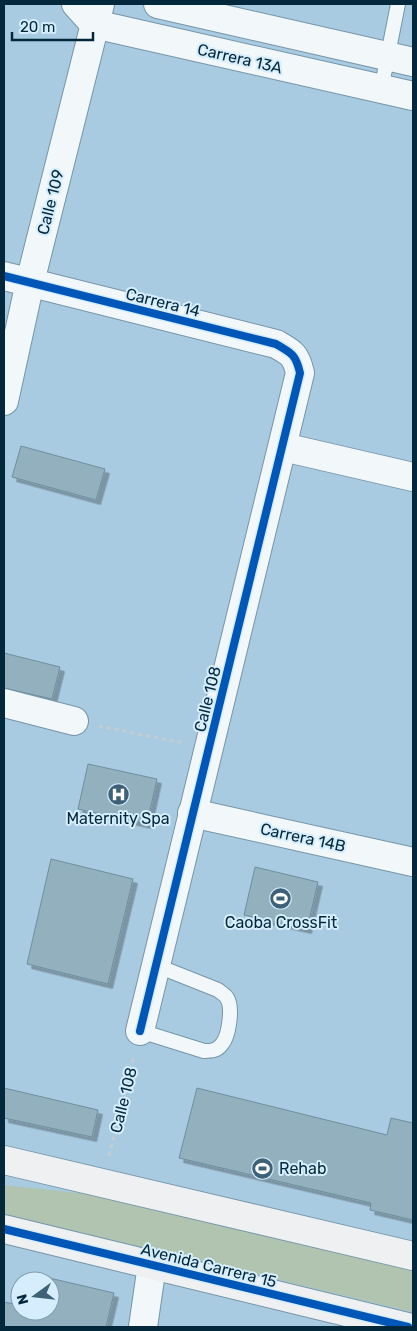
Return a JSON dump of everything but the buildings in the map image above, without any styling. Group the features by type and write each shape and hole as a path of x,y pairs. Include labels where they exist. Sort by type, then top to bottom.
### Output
{"main road":[{"path":"4,1160 413,1256"},
{"name":"Avenida Carrera 15","path":"4,1229 408,1327"}],"street":[{"path":"76,4 97,14"},
{"path":"158,4 401,59"},
{"name":"Carrera 13A","path":"97,14 381,90 413,96"},
{"name":"Calle 109","path":"4,401 17,279 97,14"},
{"name":"Carrera 14","path":"17,279 276,344 288,350 297,360 300,373"},
{"name":"Calle 108","path":"140,1031 300,373"},
{"path":"283,446 413,477"},
{"path":"4,703 74,721"},
{"name":"Carrera 14B","path":"192,813 413,862"},
{"path":"143,1327 152,1265"}],"lane":[{"path":"381,90 401,59 398,4"},
{"path":"140,1031 204,1051 214,1051 222,1044 229,1025 230,1006 226,996 218,990 155,965"}],"path":[{"path":"74,721 208,749"}],"green space":[{"path":"4,1185 97,1195 413,1267 413,1312 4,1214"}],"cycle path":[{"path":"4,276 276,344 292,355 297,362 300,373 140,1031"},
{"path":"4,1229 408,1327"}],"place":[{"name":"Maternity Spa","path":"118,794"},
{"name":"Caoba CrossFit","path":"281,898"},
{"name":"Rehab","path":"263,1168"}]}
